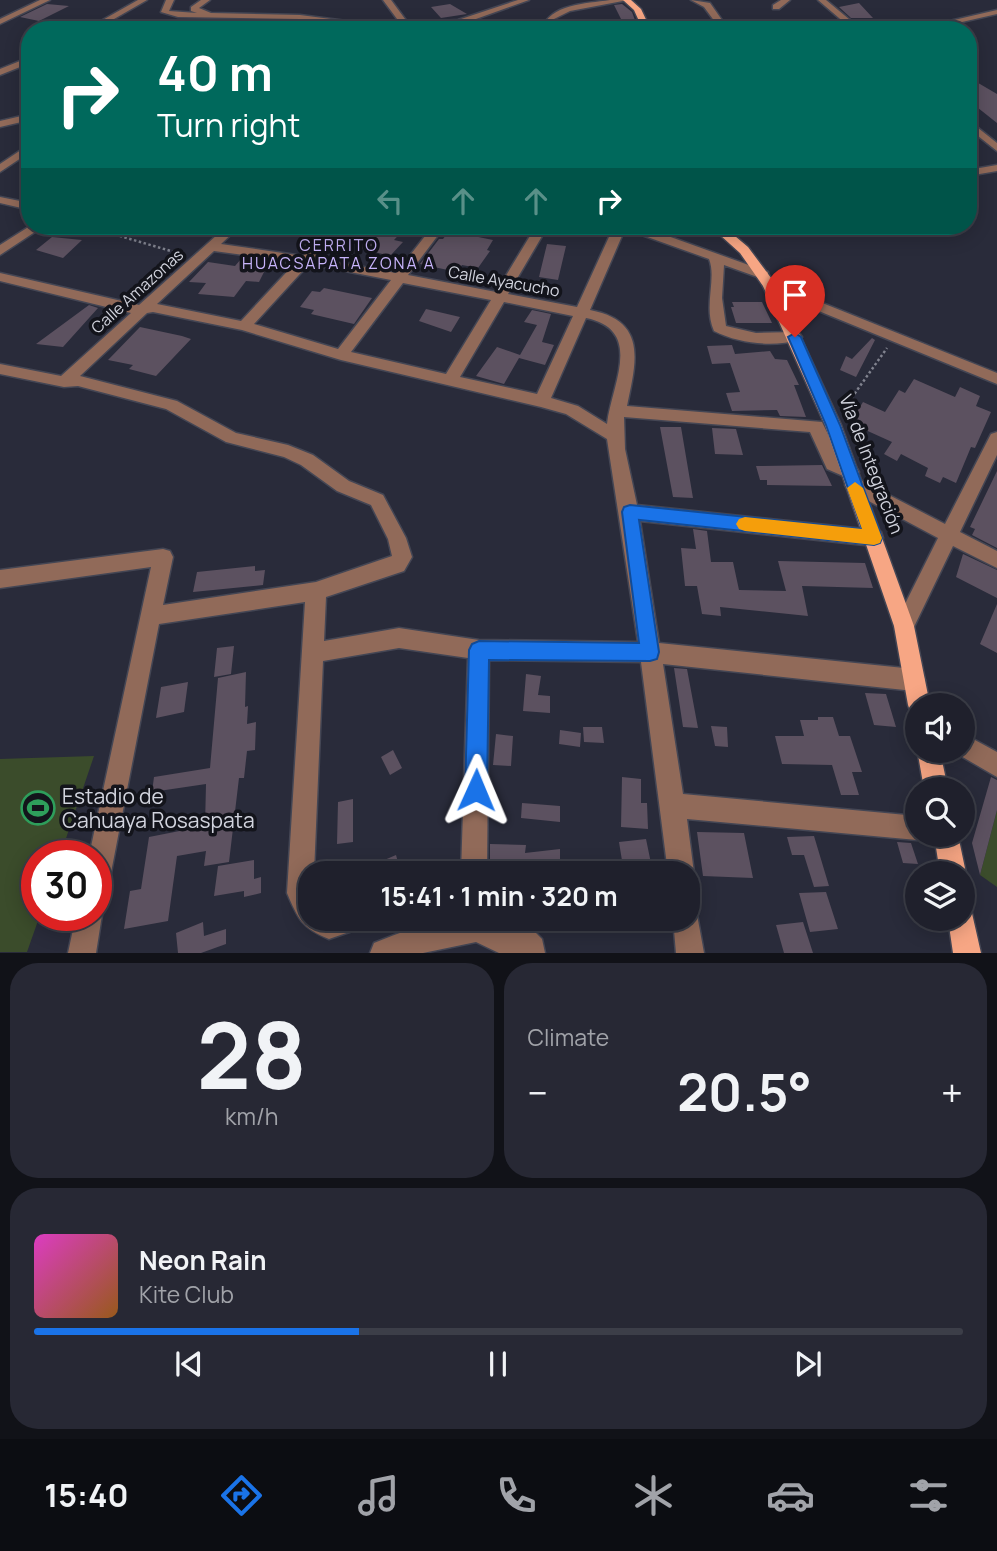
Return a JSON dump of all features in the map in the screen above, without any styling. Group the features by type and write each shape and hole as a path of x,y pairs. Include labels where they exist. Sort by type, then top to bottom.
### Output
{"main road":[{"path":"625,0 638,9 643,21"},
{"name":"Vía de Integración","path":"726,235 744,250 766,280 795,337 825,425 852,478 874,538 904,626 917,693"},
{"path":"963,931 967,953"}],"street":[{"path":"0,22 46,0"},
{"path":"105,21 143,0"},
{"path":"170,0 165,9 169,14 254,15 319,21"},
{"path":"206,0 194,9 211,15"},
{"path":"387,0 403,21"},
{"path":"491,0 500,8"},
{"path":"459,21 526,0"},
{"path":"548,21 568,9 625,0"},
{"path":"695,0 706,5 718,21"},
{"path":"776,7 786,0"},
{"path":"822,0 847,21"},
{"path":"254,15 266,7"},
{"path":"956,21 997,12"},
{"path":"482,21 489,13"},
{"path":"0,72 21,64"},
{"path":"0,124 21,119"},
{"path":"977,131 997,148"},
{"path":"0,169 21,152"},
{"path":"11,158 21,155"},
{"path":"11,158 21,161"},
{"path":"977,172 997,169"},
{"path":"0,200 21,205"},
{"path":"0,251 24,235"},
{"name":"Calle Amazonas","path":"64,382 225,235"},
{"path":"244,326 330,235"},
{"path":"341,355 432,235"},
{"path":"451,379 537,235"},
{"path":"542,401 616,235"},
{"path":"655,235 713,255 894,337 997,379"},
{"name":"Calle Ayacucho","path":"212,247 307,260 498,299 583,313 611,321 621,328 629,342 626,375 617,411"},
{"path":"713,255 719,268 715,298 719,328 751,338 795,337"},
{"path":"0,277 141,310 153,308 244,326 341,355 542,401 572,410 615,436"},
{"path":"0,369 64,382 78,381 172,405 232,438 288,451 307,460 343,485 377,500 397,538 402,557 397,565 316,591 153,616"},
{"path":"680,861 630,512 615,436 617,411 825,425"},
{"path":"904,626 997,438"},
{"path":"852,478 950,537 997,560"},
{"path":"630,512 874,538"},
{"path":"0,579 163,557 105,840"},
{"path":"302,861 316,591"},
{"path":"313,653 399,638 479,650 650,652 914,680"},
{"path":"474,861 479,650"},
{"path":"975,752 997,765"},
{"path":"673,805 905,827"},
{"path":"384,953 431,936 477,928 533,953"},
{"path":"82,953 86,931"},
{"path":"514,931 533,953"},
{"path":"687,931 690,953"}],"path":[{"path":"113,235 167,253 201,257"},
{"path":"825,425 894,337"}],"green space":[{"name":"Estadio de Cahuaya Rosaspata","path":"94,756 65,840 21,840 21,931 34,931 27,952 0,952 0,759"},
{"path":"997,810 997,887 980,875"}],"building":[{"path":"859,3 873,18 851,18 839,7"},
{"path":"47,4 69,6 39,21 20,17"},
{"path":"450,4 467,14 441,18 431,7"},
{"path":"622,4 632,12 635,21 622,21 614,5"},
{"path":"977,82 997,94 997,123 977,107"},
{"path":"360,235 399,235 394,240 403,242 390,256 356,247 362,240 357,238"},
{"path":"446,235 469,235 493,240 487,250 490,251 478,268 462,265 457,272 420,264 439,239"},
{"path":"52,237 82,240 63,258 36,250"},
{"path":"547,244 566,246 558,280 539,277"},
{"path":"241,259 268,264 259,282 246,281 234,297 198,294 206,283 189,282 208,262 235,266"},
{"path":"324,288 372,298 354,324 311,314 314,310 300,307 312,291 320,292"},
{"path":"732,302 762,302 772,323 736,323"},
{"path":"89,305 98,308 63,347 36,344"},
{"path":"426,309 460,317 451,332 419,321"},
{"path":"532,310 551,314 542,342 554,345 545,365 519,358 504,384 476,376 497,347 520,355 537,325 524,322"},
{"path":"140,327 191,339 156,376 129,369 133,365 108,360"},
{"path":"872,338 875,340 856,377 840,370 846,356 852,359"},
{"path":"732,345 735,354 770,351 775,359 787,360 799,385 794,385 806,417 780,416 777,410 732,411 726,393 740,392 730,363 712,364 707,346"},
{"path":"914,379 955,397 960,387 980,396 976,406 991,412 975,448 971,447 956,483 943,477 940,483 925,476 928,468 901,454 897,461 884,454 892,442 850,423 863,402 885,412 899,390 905,393"},
{"path":"660,427 681,427 693,498 673,497"},
{"path":"712,428 736,429 743,455 715,454"},
{"path":"822,465 832,486 767,485 767,480 760,480 756,466"},
{"path":"997,471 997,548 972,535 975,529 970,527"},
{"path":"693,529 707,531 711,562 733,562 739,590 786,591 778,561 865,563 873,588 802,586 808,616 720,607 721,616 702,614 697,586 685,586 681,548 696,549"},
{"path":"963,554 997,570 997,598 956,577"},
{"path":"255,566 255,571 265,570 263,585 193,592 197,572"},
{"path":"997,604 997,653 980,644"},
{"path":"234,646 231,674 214,677 217,648"},
{"path":"674,668 687,669 698,728 683,727"},
{"path":"246,672 245,707 248,706 247,724 256,722 255,750 247,751 244,778 239,778 229,862 204,866 206,851 177,856 168,921 124,929 130,891 141,889 149,837 205,826 206,784 152,792 154,777 210,768 218,678"},
{"path":"526,674 541,676 538,695 550,696 550,713 523,711"},
{"path":"188,682 184,712 156,718 161,687"},
{"path":"865,693 886,694 896,727 874,725"},
{"path":"818,717 833,717 839,736 850,736 862,772 852,772 859,795 841,795 832,765 782,764 775,736 804,736 800,720 818,720"},
{"path":"711,726 727,727 728,747 715,746"},
{"path":"583,727 602,727 604,743 584,742"},
{"path":"560,730 581,733 580,747 559,744"},
{"path":"496,734 513,736 511,766 493,765"},
{"path":"393,750 402,768 390,775 381,757"},
{"path":"622,777 641,779 641,803 647,803 648,829 621,827"},
{"path":"991,777 997,780 997,810 980,875 973,847"},
{"path":"353,799 353,842 337,844 338,802"},
{"path":"522,803 560,806 560,822 521,818"},
{"path":"697,832 744,833 753,878 703,876"},
{"path":"814,836 829,886 814,887 804,855 792,855 787,837"},
{"path":"646,839 651,861 622,861 619,842"},
{"path":"897,842 905,843 905,847 912,847 917,861 903,863"},
{"path":"490,844 526,845 525,853 560,849 560,861 490,861"},
{"path":"396,855 398,861 382,861"},
{"path":"254,860 254,879 261,877 261,893 244,897 244,891 214,896 218,866"},
{"path":"826,892 838,929 810,932 799,893"},
{"path":"203,922 204,936 226,929 226,944 201,953 178,953 176,933"},
{"path":"803,922 813,953 784,953 776,925"}],"slow traffic":[{"path":"745,524 874,538 855,488"}],"place":[{"name":"Estadio de Cahuaya Rosaspata","path":"38,808"}],"district":[{"name":"CERRITO HUACSAPATA ZONA A","path":"339,254"}],"route":[{"path":"476,790 479,650 650,652 630,512 874,538 833,425 795,337"}]}
